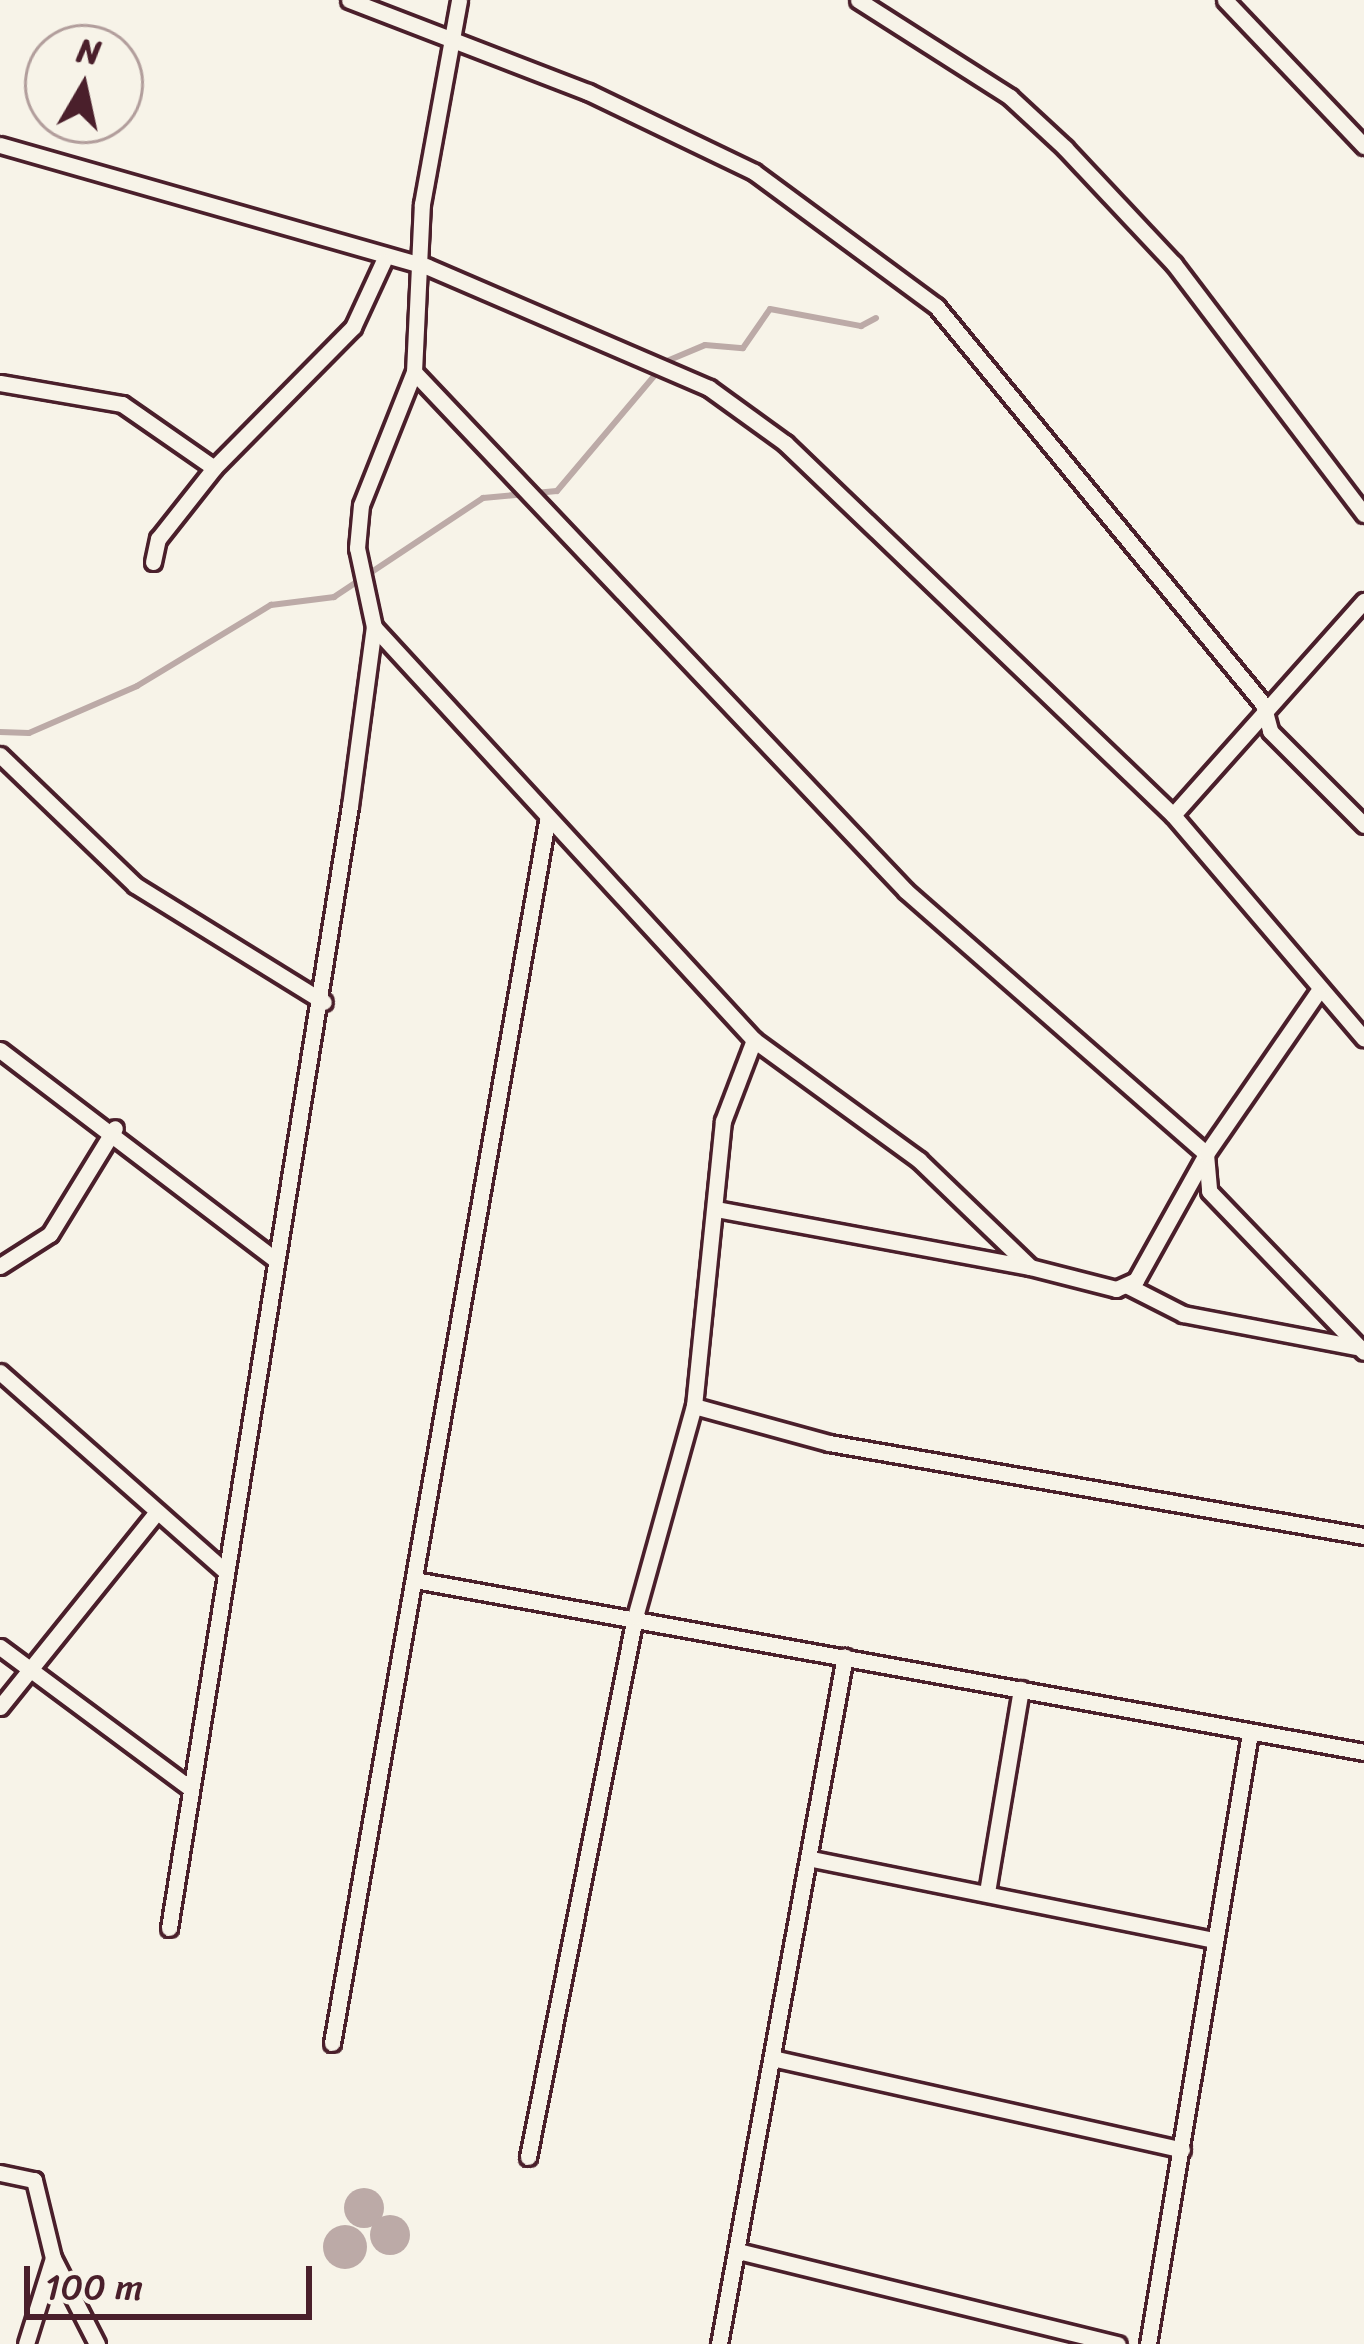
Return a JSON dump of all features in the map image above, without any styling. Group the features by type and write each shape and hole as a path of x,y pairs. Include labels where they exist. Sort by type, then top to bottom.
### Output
{"street":[{"path":"349,0 754,172 936,306 1263,704 1270,731 1364,825"},
{"path":"169,1928 274,1259 324,1002 374,627 357,548 361,505 414,372 425,266 422,204 459,0"},
{"path":"858,0 1010,97 1065,148 1174,264 1364,514"},
{"path":"1225,0 1364,146"},
{"path":"0,145 383,262 425,266 709,388 785,443 1173,815 1317,993 1364,1040"},
{"path":"153,562 158,539 214,468 353,327 383,262"},
{"path":"414,372 906,891 1206,1154"},
{"path":"0,383 122,404 214,468"},
{"path":"1173,815 1263,704 1364,601"},
{"path":"374,627 754,1040 919,1160 1030,1267"},
{"path":"0,755 135,885 324,1002"},
{"path":"332,2043 548,821"},
{"path":"1128,1286 1200,1176 1206,1154 1317,993"},
{"path":"528,2157 635,1616 694,1406 723,1121 754,1040"},
{"path":"0,1050 115,1128 274,1259"},
{"path":"0,1266 50,1234 115,1128"},
{"path":"1200,1176 1362,1350"},
{"path":"716,1209 1128,1286 1184,1314 1362,1350"},
{"path":"0,1372 155,1514 225,1571"},
{"path":"694,1406 829,1443 1364,1536"},
{"path":"0,1707 155,1514"},
{"path":"415,1580 1021,1689 1249,1739 1364,1752"},
{"path":"0,1647 191,1789"},
{"path":"719,2344 812,1859 845,1656"},
{"path":"987,1892 1021,1689"},
{"path":"1148,2344 1249,1739"},
{"path":"812,1859 1214,1940"},
{"path":"772,2059 1182,2150"},
{"path":"0,2173 34,2180 53,2258 97,2344"},
{"path":"738,2251 1118,2344"},
{"path":"26,2344 53,2258"}],"shaded area":[{"path":"364,2188 378,2194 384,2208 378,2222 364,2228 350,2222 344,2208 350,2194"},
{"path":"390,2215 404,2221 410,2235 404,2249 390,2255 376,2249 370,2235 376,2221"},
{"path":"345,2225 361,2231 367,2247 361,2263 345,2269 329,2263 323,2247 329,2231"}],"waterway":[{"path":"0,732 29,733 137,686 271,605 334,597 483,498 557,491 667,361 705,345 743,348 770,309 861,326 876,318"}]}
